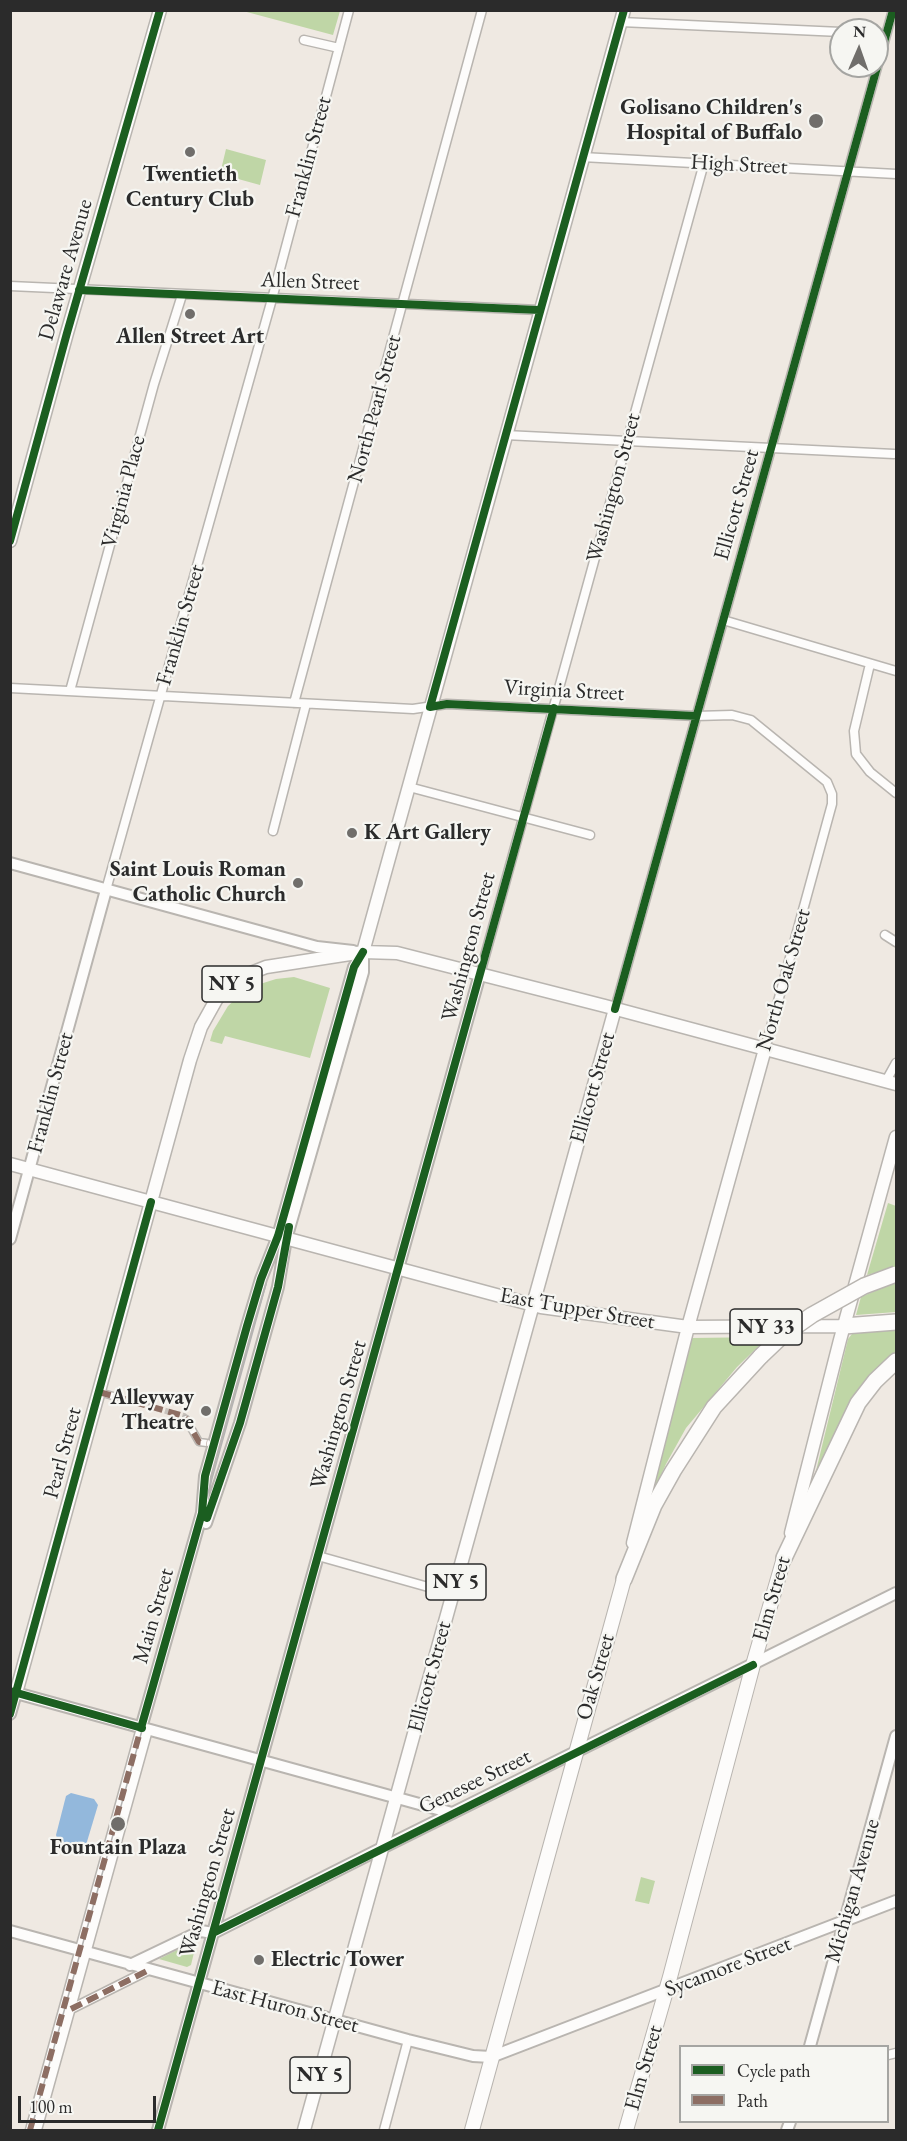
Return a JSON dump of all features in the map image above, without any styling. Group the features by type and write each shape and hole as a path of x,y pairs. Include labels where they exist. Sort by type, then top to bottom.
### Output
{"highway":[{"path":"624,1579 654,1505 714,1407 782,1336 812,1315 864,1286 897,1274"},
{"name":"NY 33","path":"844,1326 897,1322"},
{"path":"784,1558 858,1403 875,1381 897,1361"},
{"name":"Elm Street","path":"626,2130 784,1558"},
{"name":"Oak Street","path":"472,2130 574,1753 624,1579"}],"main road":[{"name":"Delaware Avenue","path":"10,541 79,290 160,10"},
{"path":"363,952 622,16"},
{"name":"NY 5","path":"363,952 397,953 615,1009"},
{"name":"Pearl Street","path":"13,1692 201,1027 216,999 225,988 251,973 266,967 363,952"},
{"path":"615,1009 891,1082"},
{"name":"Ellicott Street","path":"304,2130 615,1009"},
{"name":"North Oak Street","path":"688,1327 765,1048"},
{"name":"Elm Street","path":"784,1558 844,1326 897,1137"},
{"name":"East Tupper Street","path":"10,1164 533,1305 688,1327 844,1326"},
{"name":"Oak Street","path":"624,1579 688,1327"}],"street":[{"name":"Franklin Street","path":"10,1239 272,298 349,10"},
{"name":"North Pearl Street","path":"294,703 483,10"},
{"path":"622,16 829,31"},
{"path":"304,40 339,48"},
{"name":"Ellicott Street","path":"615,1009 848,171 871,78"},
{"name":"High Street","path":"582,157 897,174"},
{"name":"Washington Street","path":"158,2130 704,163"},
{"name":"Allen Street","path":"10,286 539,310"},
{"name":"Virginia Place","path":"70,691 154,384 182,295"},
{"path":"505,435 894,454"},
{"path":"723,620 897,671"},
{"path":"870,664 854,731 856,754 870,772 897,793"},
{"name":"Virginia Street","path":"10,688 413,709 447,704 696,716"},
{"path":"273,831 306,704"},
{"name":"North Oak Street","path":"696,716 732,715 751,720 821,776 827,782 832,794 832,804 765,1048"},
{"path":"409,788 590,835"},
{"path":"10,863 317,947 363,952 354,967 282,1238"},
{"path":"885,935 897,942"},
{"path":"891,1082 897,1063"},
{"name":"Main Street","path":"30,2130 144,1729 201,1513 203,1486 220,1420 261,1279 282,1238"},
{"name":"Main Street","path":"144,1729 208,1514 240,1423 278,1287 282,1238"},
{"path":"99,1392 113,1396"},
{"path":"186,1419 199,1442 207,1443"},
{"path":"318,1556 453,1594"},
{"name":"Genesee Street","path":"130,1965 201,1931 213,1933 897,1593"},
{"path":"13,1692 452,1814"},
{"name":"Pearl Street","path":"10,1714 13,1692"},
{"name":"Michigan Avenue","path":"810,2045 897,1736"},
{"name":"Sycamore Street","path":"491,2057 897,1901"},
{"name":"East Huron Street","path":"10,1931 408,2040 472,2056 491,2057"},
{"name":"Main Street","path":"38,2130 71,2009 82,1951"},
{"path":"71,2009 149,1970"},
{"path":"384,2130 408,2040"}],"green space":[{"path":"340,10 333,35 243,11"},
{"path":"226,149 266,160 260,185 220,174"},
{"path":"294,977 330,988 310,1058 225,1036 222,1044 210,1041 213,1031 228,1006 243,992 276,979"},
{"path":"888,1203 896,1206 896,1267 867,1275"},
{"path":"896,1282 896,1312 856,1315 861,1297"},
{"path":"896,1329 896,1353 867,1382 842,1418 815,1475 848,1339 852,1334"},
{"path":"768,1337 737,1367 686,1428 649,1502 692,1338"},
{"path":"641,1877 655,1881 649,1904 635,1901"},
{"path":"197,1940 191,1965 187,1967 159,1959"}],"water":[{"path":"71,1793 94,1799 98,1805 86,1845 80,1848 58,1841 56,1835 66,1796"}],"tunnel":[{"path":"113,1396 184,1416 186,1419"}],"tram line":[{"path":"31,2130 266,1284"}],"marked path":[{"path":"99,1392 184,1416 199,1442 207,1443"},
{"path":"30,2130 141,1728"},
{"path":"71,2009 149,1970"}],"cycle path":[{"path":"10,541 160,10"},
{"path":"624,10 430,707 447,704 696,716"},
{"path":"615,1009 893,10"},
{"path":"79,290 539,310"},
{"path":"158,2130 554,708"},
{"path":"141,1728 202,1513 205,1476 247,1326 261,1279 278,1236 354,967 363,952"},
{"path":"10,1714 151,1202"},
{"path":"207,1518 240,1423 278,1287 289,1227"},
{"path":"213,1933 753,1665"},
{"path":"10,1691 142,1728"}],"place":[{"name":"Golisano Children's Hospital of Buffalo","path":"816,121"},
{"name":"Twentieth Century Club","path":"190,152"},
{"name":"Allen Street Art","path":"190,314"},
{"name":"K Art Gallery","path":"352,833"},
{"name":"Saint Louis Roman Catholic Church","path":"298,883"},
{"name":"Alleyway Theatre","path":"206,1411"},
{"name":"Fountain Plaza","path":"118,1824"},
{"name":"Electric Tower","path":"259,1960"}]}
